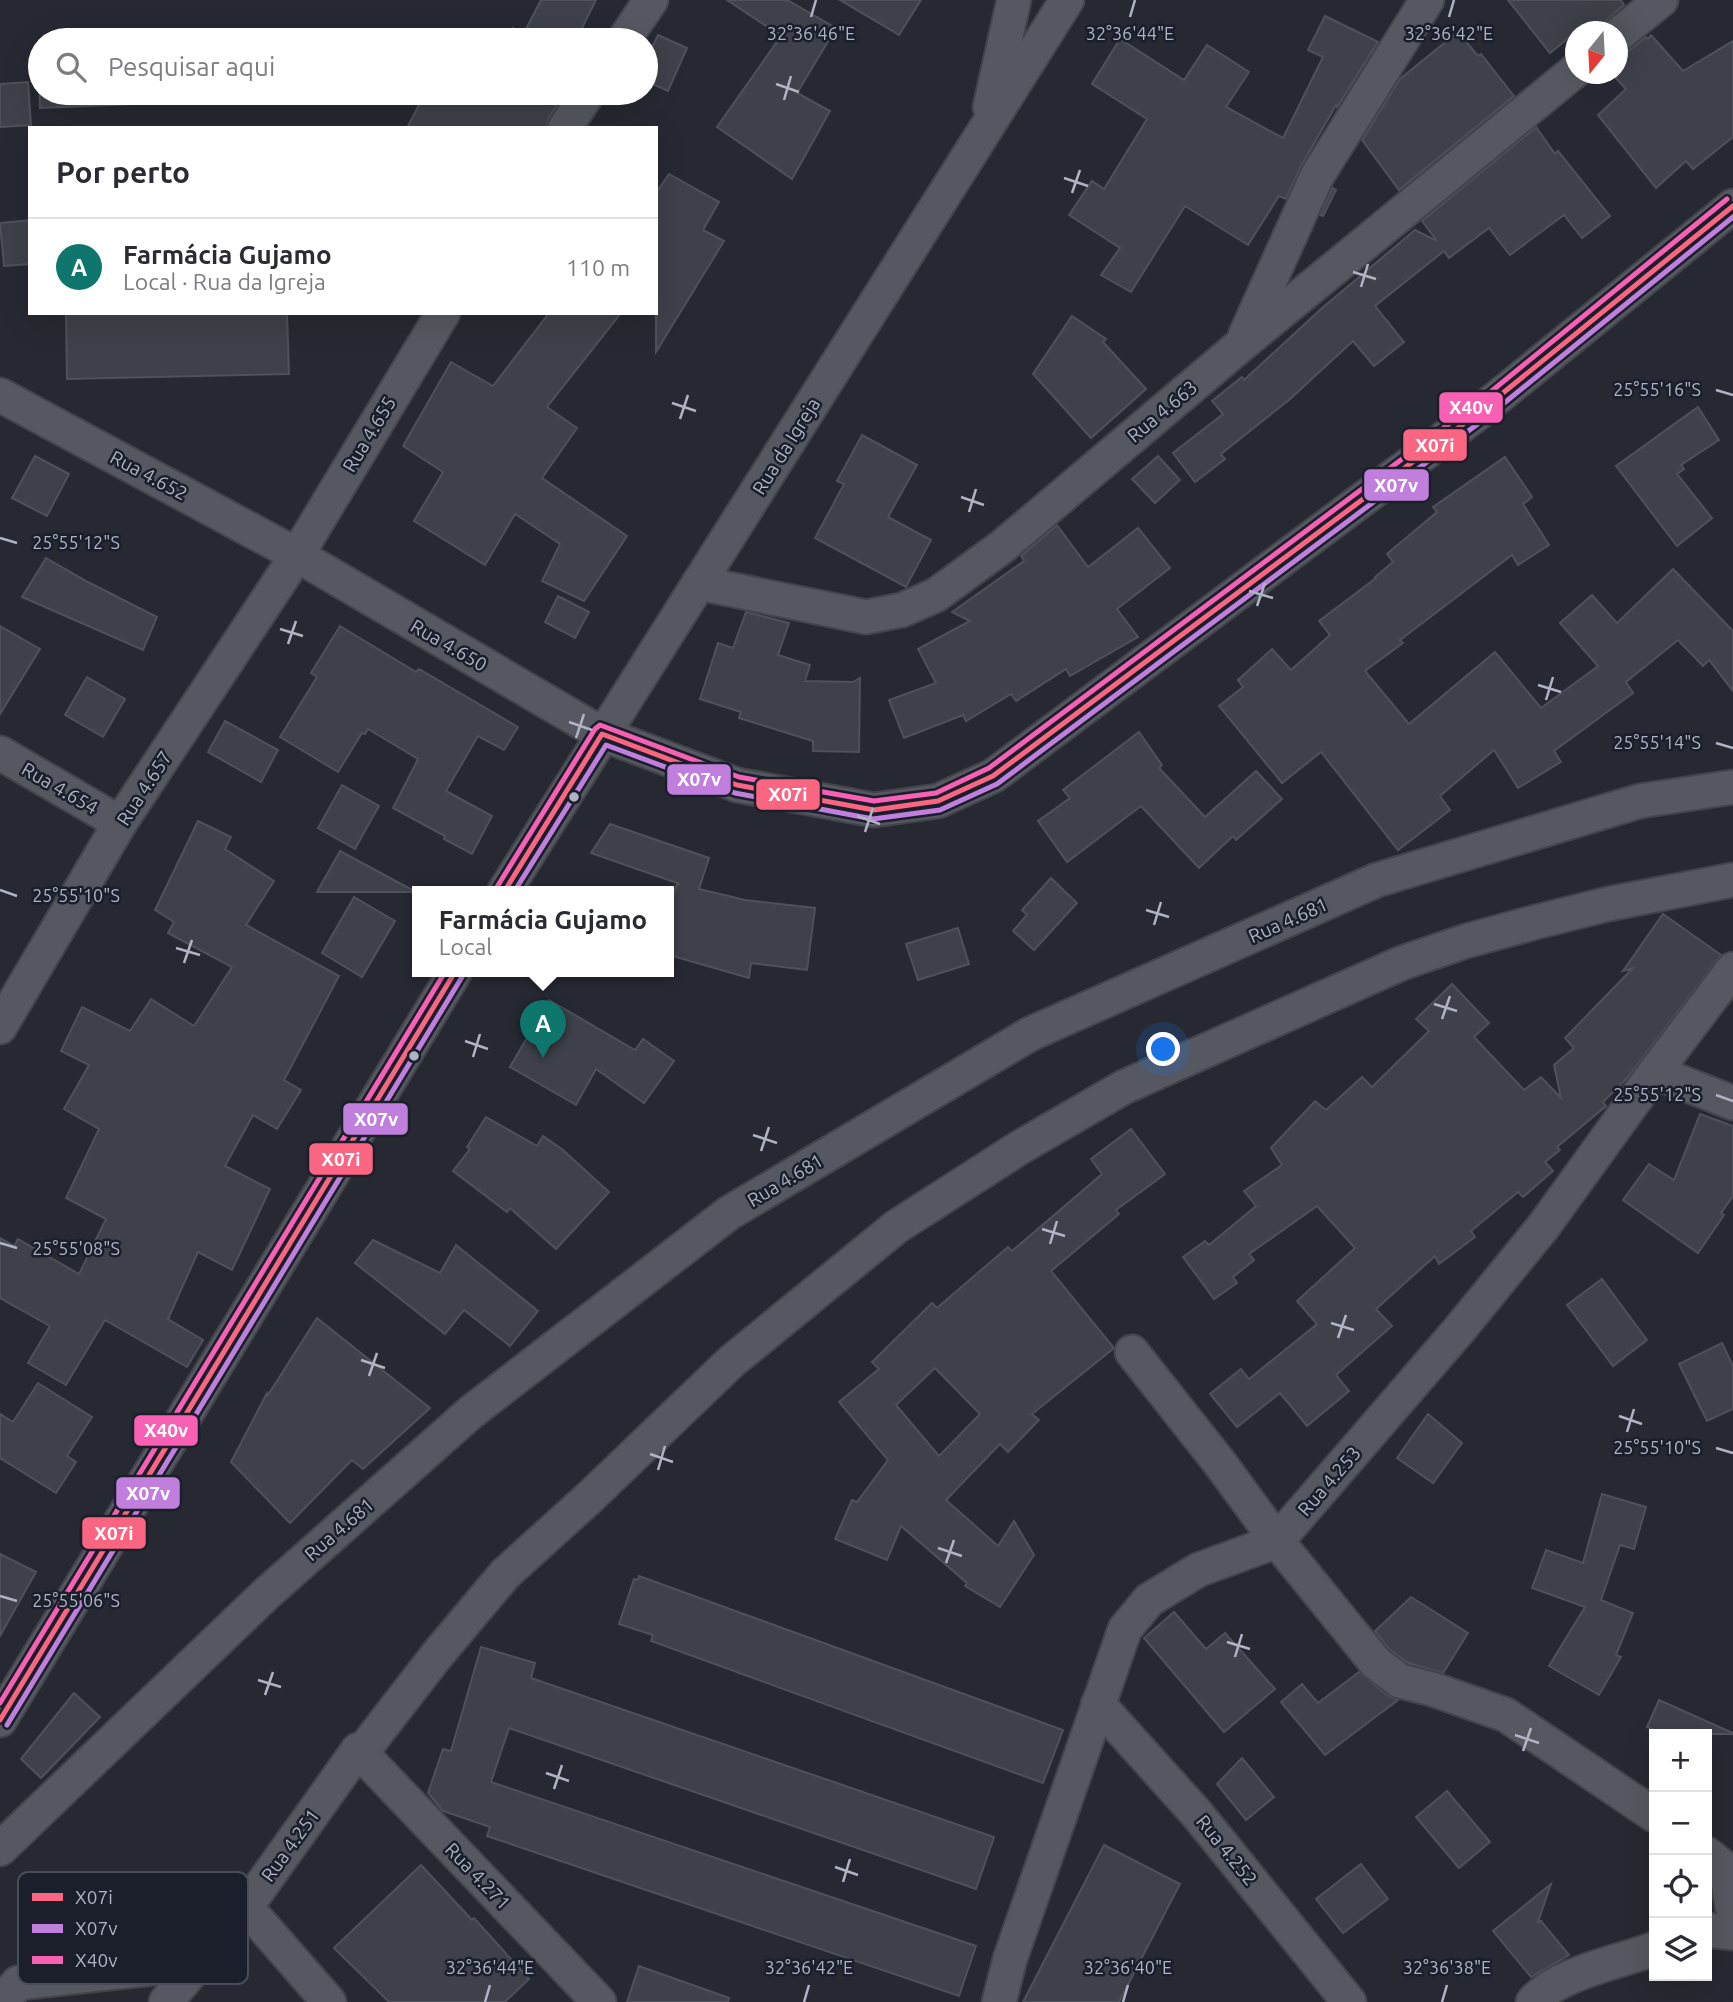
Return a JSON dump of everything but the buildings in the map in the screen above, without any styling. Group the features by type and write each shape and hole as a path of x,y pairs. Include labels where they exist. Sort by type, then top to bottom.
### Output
{"street":[{"path":"632,28 651,0"},
{"path":"985,131 1014,0"},
{"name":"Rua da Igreja","path":"507,886 1068,0"},
{"path":"1242,344 1317,176 1427,0"},
{"path":"1628,27 1661,0"},
{"name":"Rua 4.663","path":"699,583 866,617 902,610 936,595 1003,545 1242,344 1565,79"},
{"path":"566,126 580,105"},
{"name":"Rua 4.650","path":"297,555 602,734 737,785 874,810 938,801 993,776 1482,410 1733,206"},
{"name":"Rua 4.655","path":"297,555 442,315"},
{"name":"Rua 4.652","path":"0,395 297,555"},
{"name":"Rua 4.657","path":"0,1027 120,823 297,555"},
{"name":"Rua 4.654","path":"0,753 120,823"},
{"name":"Rua 4.681","path":"0,1849 265,1595 470,1413 729,1213 1030,1034 1377,880 1640,801 1733,786"},
{"name":"Rua 4.251","path":"248,1904 358,1750 365,1748 437,1655 505,1574 732,1362 896,1227 1019,1148 1124,1087 1402,963 1536,922 1733,880"},
{"name":"Rua 4.253","path":"999,2002 1010,1959 1125,1629 1149,1600 1198,1570 1277,1541 1459,1330 1543,1227 1733,969"},
{"path":"0,1720 451,977"},
{"path":"1655,1072 1733,1103"},
{"path":"1132,1352 1277,1541 1376,1663 1400,1681 1432,1689 1506,1715 1649,1812"},
{"name":"Rua 4.252","path":"1098,1704 1197,1814 1349,2002"},
{"name":"Rua 4.271","path":"358,1750 598,2002"},
{"path":"1708,1855 1726,1869 1733,1911"},
{"path":"248,1909 329,2002"},
{"path":"1712,1931 1733,1933"},
{"path":"1533,2002 1541,1993 1599,1965 1649,1950"},
{"path":"13,1988 41,1984"},
{"name":"Rua 4.251","path":"166,2002 181,1984"}],"transit line":[{"name":"X40v","path":"498,886 600,725 739,777 874,801 936,793 989,768 1477,403 1727,199"},
{"name":"X07i","path":"508,886 602,734 737,785 874,810 938,801 993,776 1482,410 1733,206"},
{"name":"X07v","path":"518,886 606,745 735,793 873,819 940,810 997,784 1487,417 1733,217"},
{"name":"X40v","path":"0,1703 442,977"},
{"name":"X07i","path":"0,1720 452,977"},
{"name":"X07v","path":"7,1725 462,977"}],"place":[{"name":"Farmácia Gujamo","path":"543,1058"}]}
